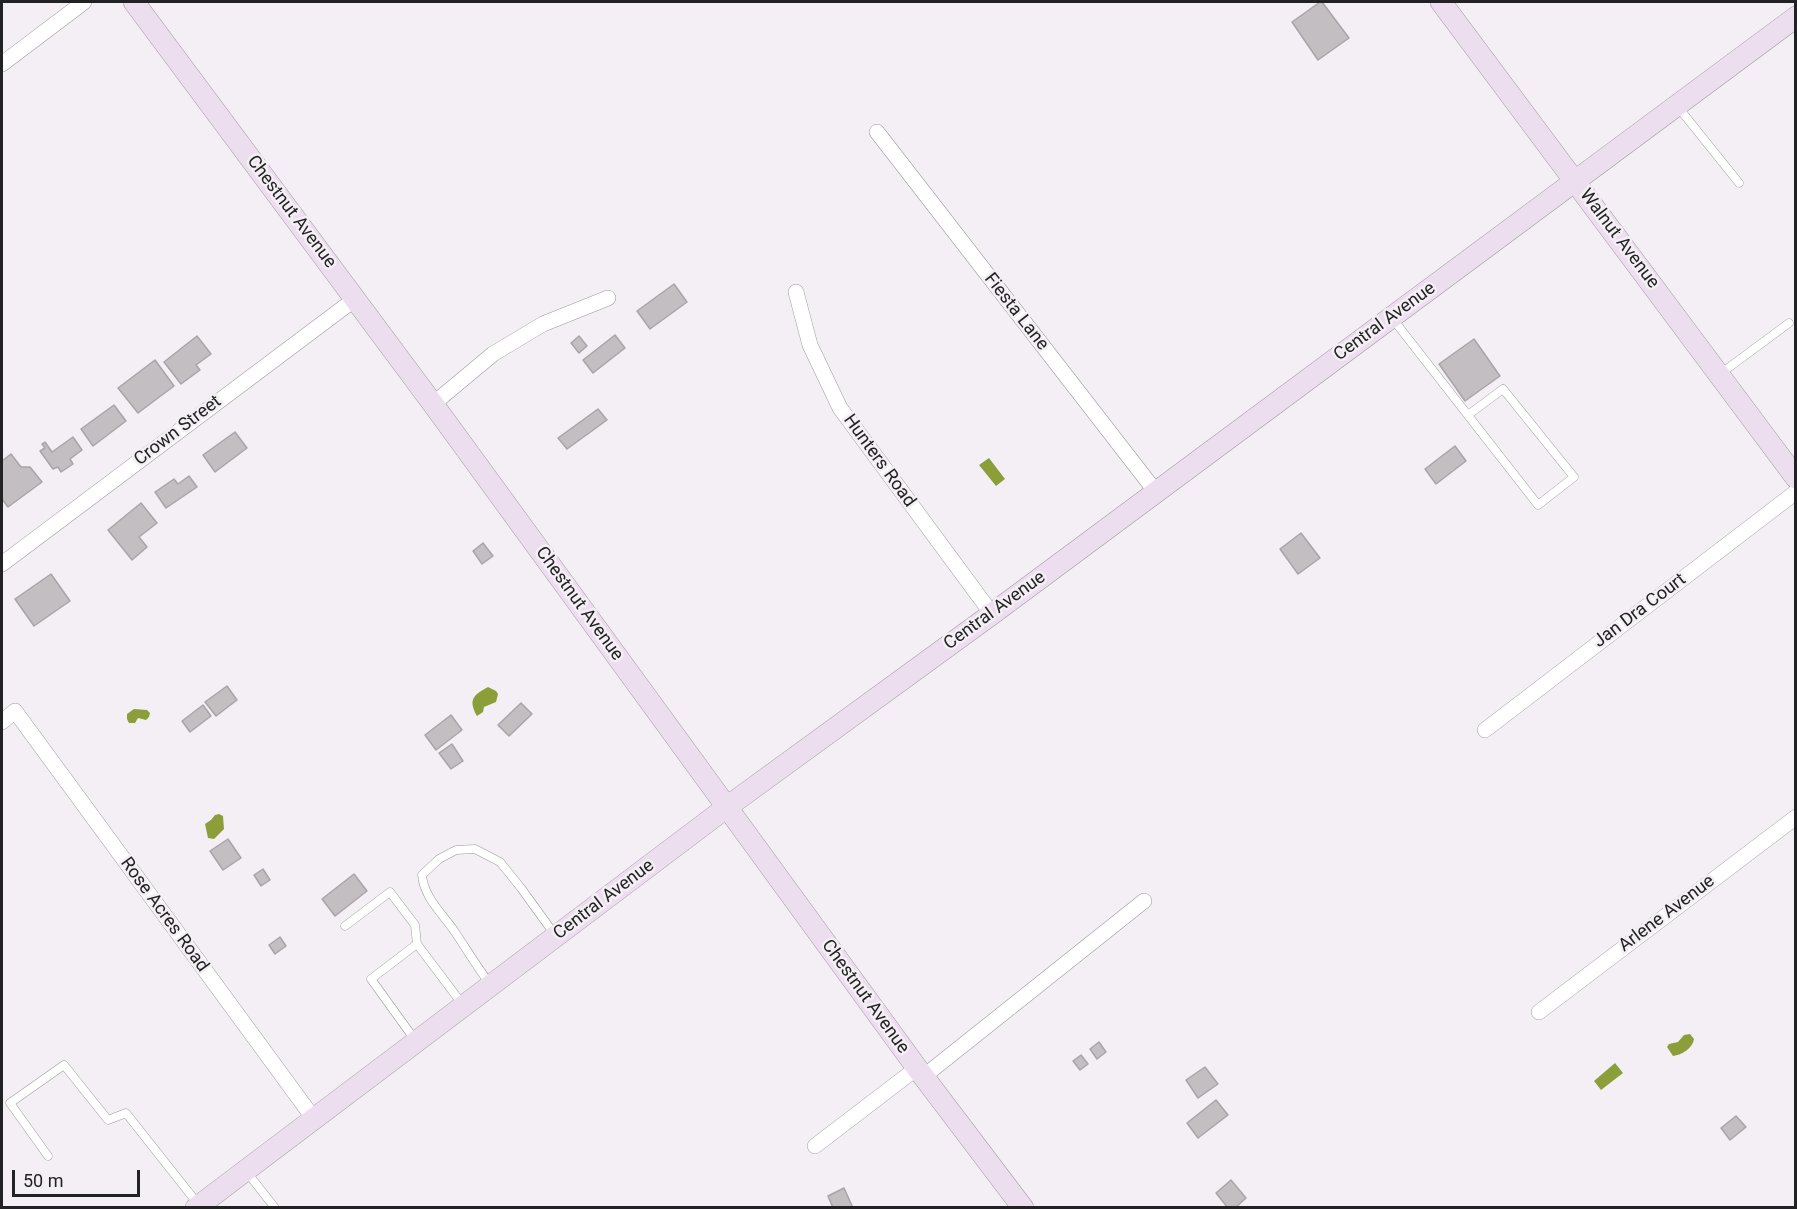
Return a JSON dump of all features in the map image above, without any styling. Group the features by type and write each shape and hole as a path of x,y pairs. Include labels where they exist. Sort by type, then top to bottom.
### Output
{"street":[{"path":"2,64 84,2"},
{"name":"Chestnut Avenue","path":"134,2 433,404 920,1073 1023,1208"},
{"name":"Walnut Avenue","path":"1441,2 1796,478"},
{"name":"Central Avenue","path":"197,1207 727,807 992,614 1796,17"},
{"name":"Fiesta Lane","path":"877,132 1156,492"},
{"name":"Hunters Road","path":"796,292 810,345 840,408 992,614"},
{"name":"Crown Street","path":"2,564 355,298"},
{"path":"433,404 493,354 543,324 608,298"},
{"name":"Jan Dra Court","path":"1485,730 1796,492"},
{"name":"Rose Acres Road","path":"2,722 15,711 314,1119"},
{"name":"Arlene Avenue","path":"1539,1012 1796,817"},
{"path":"815,1146 920,1073 1144,901"}],"lane":[{"path":"1677,106 1739,183"},
{"path":"1392,317 1468,415 1538,505 1574,477 1503,389 1468,415"},
{"path":"1719,375 1789,323"},
{"path":"491,985 435,907 423,886 422,875 439,859 456,849 475,849 500,862 555,936"},
{"path":"345,926 390,892 415,925 417,945 464,1006"},
{"path":"416,1042 371,979 417,945"},
{"path":"48,1156 10,1103 64,1065 108,1120 126,1113 197,1207"},
{"path":"246,1170 275,1208"}],"shaded area":[{"path":"989,458 1005,479 996,486 979,465"},
{"path":"488,687 498,694 496,702 484,707 483,712 477,716 473,706 474,698"},
{"path":"134,709 147,710 150,713 149,717 146,720 138,718 135,723 129,723 127,714"},
{"path":"219,814 223,816 224,829 214,839 208,838 205,824"},
{"path":"1690,1034 1694,1039 1692,1045 1683,1053 1673,1056 1667,1047 1669,1044 1678,1042 1684,1035"},
{"path":"1615,1063 1623,1073 1601,1090 1594,1081"}],"building":[{"path":"1320,2 1349,38 1318,60 1292,22"},
{"path":"674,284 687,302 650,329 637,311"},
{"path":"615,335 625,348 593,373 583,360"},
{"path":"197,336 211,354 196,365 200,370 181,384 164,362"},
{"path":"579,336 587,346 579,353 571,343"},
{"path":"1474,339 1500,376 1465,401 1439,364"},
{"path":"155,360 174,386 138,413 118,388"},
{"path":"114,405 126,421 93,446 81,429"},
{"path":"598,409 607,420 567,449 558,438"},
{"path":"235,432 247,448 215,472 203,455"},
{"path":"73,437 82,450 70,459 73,464 61,472 58,467 53,469 40,451 45,448 42,444 45,442 52,452"},
{"path":"1455,446 1466,461 1436,484 1425,469"},
{"path":"11,454 21,467 30,467 42,482 8,507 2,499 2,461"},
{"path":"189,476 197,487 166,508 155,492 174,479 178,484"},
{"path":"141,503 157,523 139,537 147,547 132,560 108,530"},
{"path":"1301,533 1320,558 1298,574 1280,549"},
{"path":"483,543 493,556 482,564 473,551"},
{"path":"51,574 70,601 34,626 15,599"},
{"path":"227,686 237,700 216,716 205,702"},
{"path":"521,703 532,714 509,736 498,725"},
{"path":"203,705 211,716 190,732 182,721"},
{"path":"451,715 462,730 436,750 425,735"},
{"path":"452,744 463,761 451,769 439,753"},
{"path":"228,839 241,858 223,870 210,851"},
{"path":"263,869 270,880 261,886 254,875"},
{"path":"354,874 367,891 335,916 322,899"},
{"path":"280,937 286,946 275,954 269,945"},
{"path":"1099,1042 1106,1052 1097,1059 1090,1049"},
{"path":"1081,1055 1088,1064 1080,1070 1073,1061"},
{"path":"1205,1067 1218,1084 1198,1098 1186,1080"},
{"path":"1216,1100 1228,1115 1198,1138 1187,1123"},
{"path":"1736,1116 1746,1127 1730,1140 1721,1128"},
{"path":"1231,1180 1246,1198 1235,1208 1228,1208 1216,1193"},
{"path":"844,1188 853,1208 833,1208 828,1196"}]}
